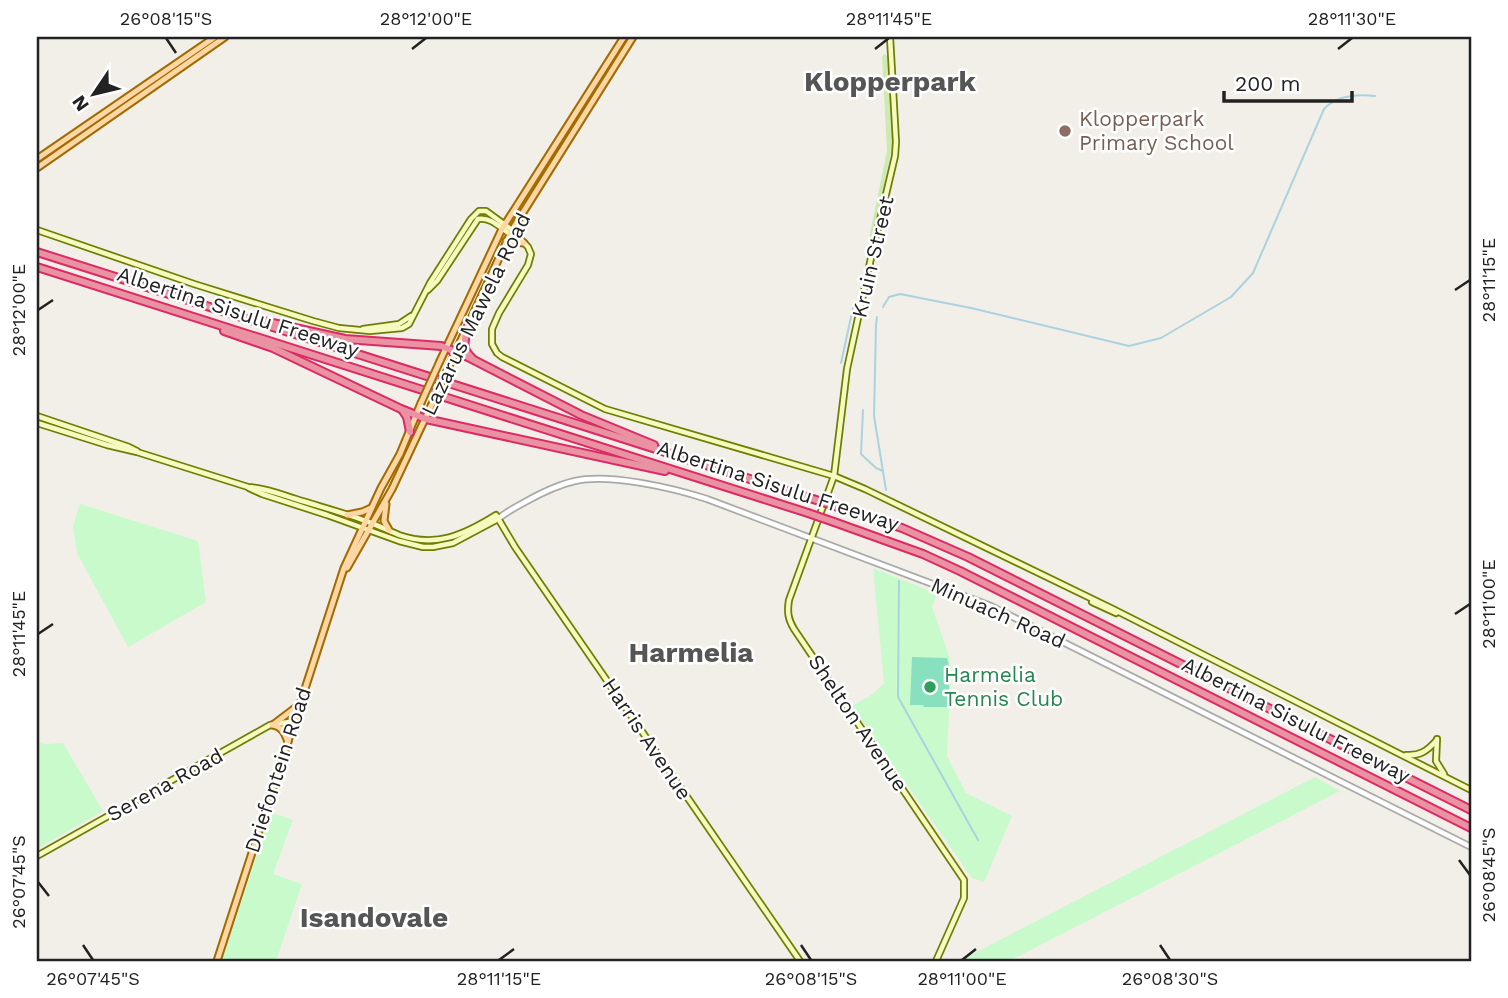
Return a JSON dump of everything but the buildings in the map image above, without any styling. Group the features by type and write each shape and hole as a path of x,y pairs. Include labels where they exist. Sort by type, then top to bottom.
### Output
{"highway":[{"name":"Albertina Sisulu Freeway","path":"37,252 902,528 968,557 1471,810"},
{"name":"Albertina Sisulu Freeway","path":"37,267 808,513 923,554 960,570 1471,828"},
{"path":"237,316 345,339 446,347 581,415 648,442 665,452"},
{"path":"210,323 273,348 426,419 642,467 677,472"},
{"path":"467,328 464,349 480,365"},
{"path":"401,409 407,417 410,432"}],"main road":[{"path":"37,159 215,37"},
{"path":"37,168 225,37"},
{"name":"Lazarus Mawela Road","path":"365,521 400,454 446,347 503,227 624,37"},
{"name":"Lazarus Mawela Road","path":"371,527 426,419 509,236 633,37"},
{"name":"Kruin Street","path":"834,476 848,369 895,156 890,37"},
{"path":"37,232 313,321 339,328 370,331 402,328 409,324 471,219 479,211 486,211 509,236 521,241 530,250 529,262 492,329 492,344 502,357 608,410 834,476 918,513 1025,566 1076,595 1112,612 1120,613 1471,790"},
{"path":"427,290 437,281 478,219 486,218 503,227"},
{"path":"509,236 521,241"},
{"path":"37,416 130,447 137,452"},
{"path":"37,423 248,487 261,494 362,528 389,530 411,538 429,541 463,534 498,516"},
{"name":"Shelton Avenue","path":"834,476 789,600 788,614 791,625 964,880 964,898 936,961"},
{"path":"248,487 258,487 365,521 371,527 411,545 433,547 453,543 498,516"},
{"path":"386,500 384,521 389,530"},
{"path":"347,515 362,513 372,508"},
{"name":"Harris Avenue","path":"498,516 800,961"},
{"name":"Driefontein Road","path":"217,961 344,568 365,521"},
{"name":"Driefontein Road","path":"341,580 371,527"},
{"path":"288,742 282,730 272,724 300,704"},
{"name":"Serena Road","path":"37,856 272,724 295,721"},
{"path":"1401,754 1413,756 1424,753 1437,740 1436,761 1447,778"}],"street":[{"name":"Minuach Road","path":"498,516 561,484 578,480 607,478 691,494 992,606 1471,847"}],"green space":[{"path":"884,54 888,56 889,65 893,143 869,254 866,253 887,151"},
{"path":"80,504 198,541 206,602 128,647 77,553 73,526"},
{"path":"873,568 937,594 932,607 951,669 947,756 966,793 1012,816 984,882 972,878 852,706 873,694 884,683"},
{"name":"Harmelia Tennis Club","path":"912,657 947,658 950,669 948,707 910,705"},
{"path":"37,741 45,744 63,743 103,811 37,849"},
{"path":"1315,777 1340,791 1009,961 959,961"},
{"path":"271,812 293,820 273,874 302,884 276,961 222,961"}],"waterway":[{"path":"883,307 889,297 900,294 1129,346 1161,338 1231,297 1253,273 1324,109 1348,96 1375,96"},
{"path":"841,363 853,308"},
{"path":"877,317 874,416 886,490"},
{"path":"863,410 861,454 883,471"},
{"path":"899,581 898,697 978,840"}],"place":[{"name":"Klopperpark Primary School","path":"1065,131"},
{"name":"Harmelia Tennis Club","path":"930,687"}],"district":[{"name":"Klopperpark","path":"890,81"},
{"name":"Harmelia","path":"691,652"},
{"name":"Isandovale","path":"374,917"}]}
